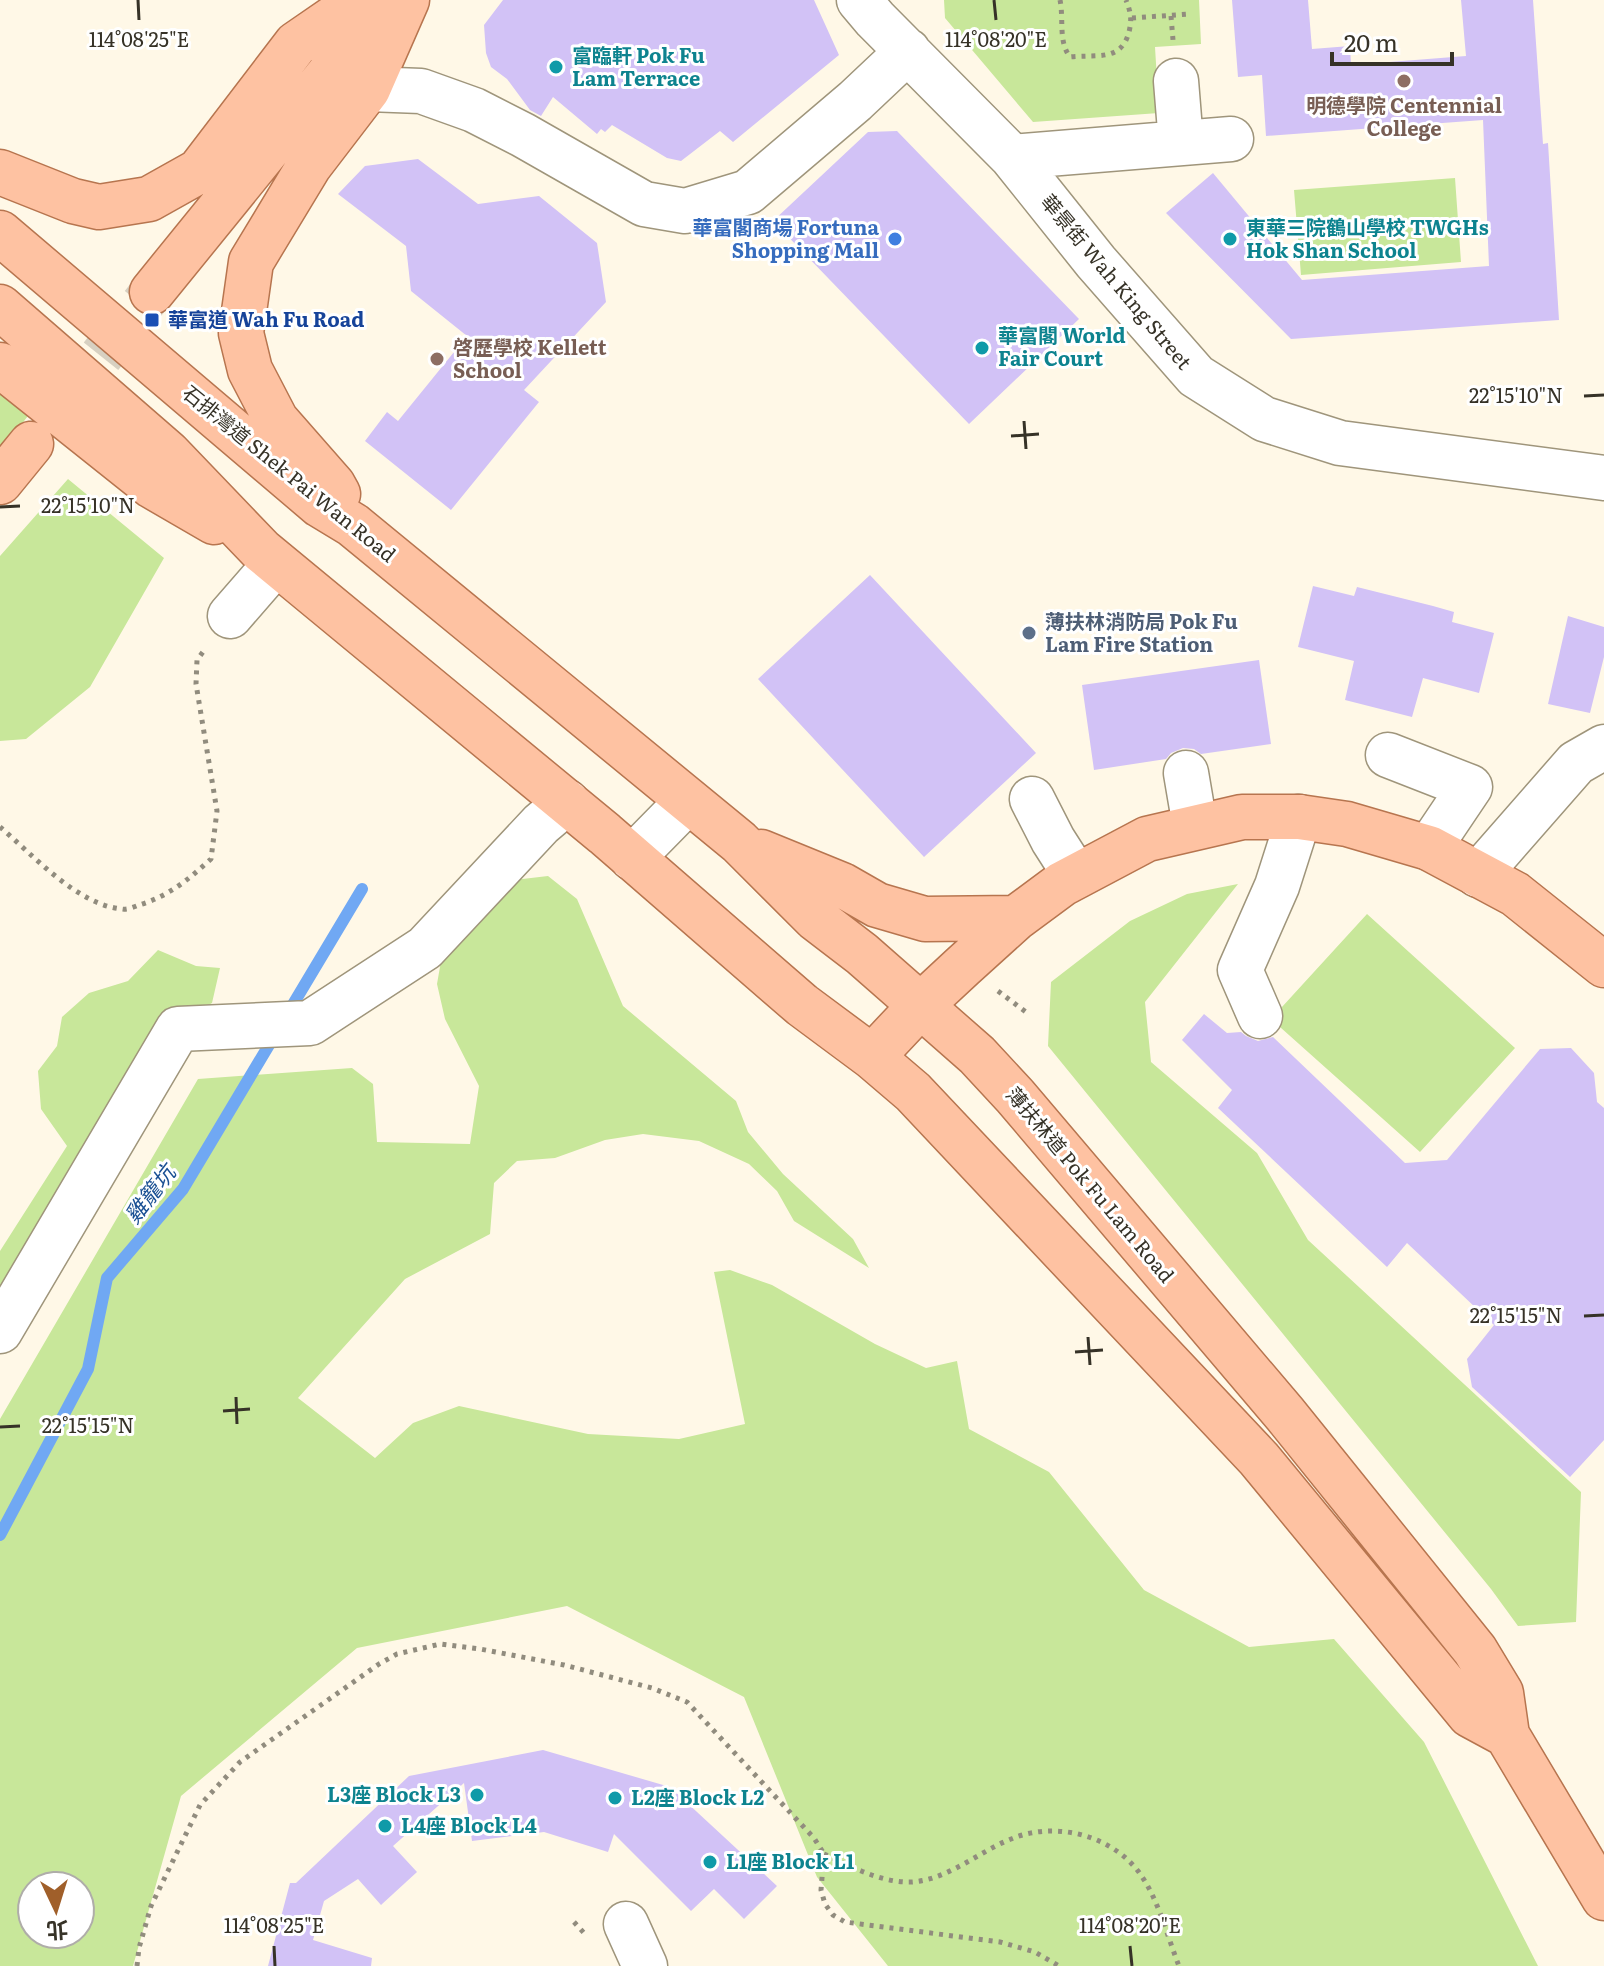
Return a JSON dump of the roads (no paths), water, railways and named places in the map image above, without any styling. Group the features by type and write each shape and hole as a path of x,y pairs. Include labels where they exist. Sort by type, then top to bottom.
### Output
{"main road":[{"path":"0,172 73,201 99,207 149,199 199,171 296,44 360,0"},
{"path":"152,292 389,0"},
{"path":"353,525 333,485 276,420 250,370 241,333 251,262 309,166 368,89 407,0"},
{"name":"石排灣道 Shek Pai Wan Road","path":"0,233 320,505 353,525 580,714"},
{"path":"0,307 168,453 269,557 567,802 802,1005 913,1092 1259,1459 1470,1715 1507,1735"},
{"path":"0,365 152,486 269,557"},
{"path":"0,482 31,444"},
{"name":"薄扶林道 Pok Fu Lam Road","path":"580,714 739,842 815,918 921,1005 977,1055 1015,1096 1285,1414 1475,1650 1501,1693 1507,1735 1604,1898"},
{"path":"872,1057 921,1005 1016,918 1076,876 1147,839 1242,817 1299,817 1347,824 1429,848 1515,894 1604,965"},
{"path":"739,842 842,885 877,905 925,919 1016,918"}],"street":[{"name":"華景街 Wah King Street","path":"859,0 1012,157 1096,262 1196,376 1264,419 1340,443 1604,478"},
{"path":"368,89 421,91 474,110 644,204 685,211 748,192 855,101 908,51"},
{"path":"1176,81 1181,143"},
{"path":"1012,157 1231,139"},
{"path":"230,616 269,557"},
{"path":"1478,875 1576,763 1604,747"},
{"path":"1388,755 1470,787 1429,848"},
{"path":"1186,773 1195,826"},
{"path":"1032,799 1076,876"},
{"path":"0,1331 178,1029 310,1023 425,948 541,824 567,802"},
{"path":"632,858 687,802"},
{"path":"1260,1016 1240,970 1277,886 1299,817"},
{"path":"626,1924 645,1966"}],"waterway":[{"name":"雞籠坑","path":"286,1016 362,889"},
{"name":"雞籠坑","path":"0,1535 88,1369 107,1278 183,1189 275,1035"}],"tunnel":[{"path":"60,408 152,292"}],"place":[{"name":"富臨軒 Pok Fu Lam Terrace","path":"556,67"},
{"name":"明德學院 Centennial College","path":"1404,81"},
{"name":"華富閣商場 Fortuna Shopping Mall","path":"895,239"},
{"name":"東華三院鶴山學校 TWGHs Hok Shan School","path":"1230,239"},
{"name":"華富道 Wah Fu Road","path":"152,320"},
{"name":"華富閣 World Fair Court","path":"982,348"},
{"name":"啓歷學校 Kellett School","path":"437,359"},
{"name":"薄扶林消防局 Pok Fu Lam Fire Station","path":"1029,633"},
{"name":"L3座 Block L3","path":"477,1795"},
{"name":"L2座 Block L2","path":"615,1798"},
{"name":"L4座 Block L4","path":"385,1826"},
{"name":"L1座 Block L1","path":"710,1862"}]}
